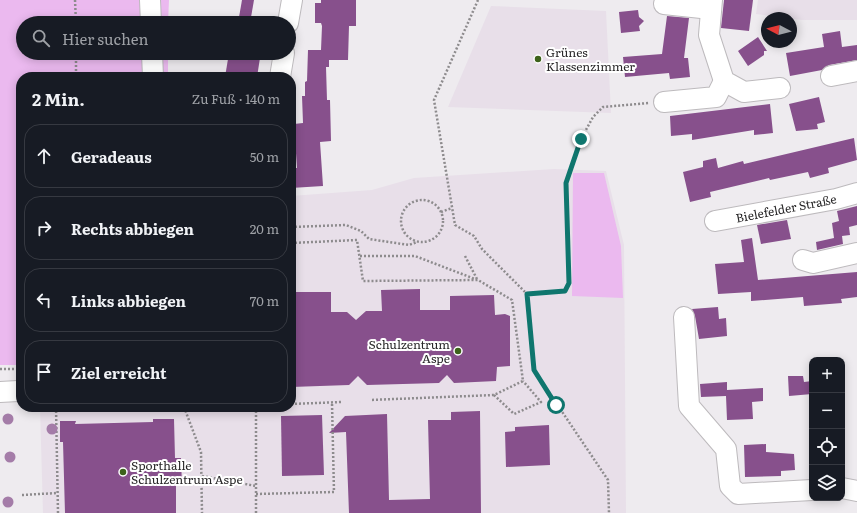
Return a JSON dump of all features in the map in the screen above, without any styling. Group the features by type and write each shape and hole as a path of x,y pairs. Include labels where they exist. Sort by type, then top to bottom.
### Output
{"street":[{"path":"150,0 151,16"},
{"path":"289,16 292,0"},
{"path":"664,4 711,4 709,35 724,82 744,92 780,88"},
{"path":"152,60 153,72"},
{"path":"281,72 283,60"},
{"path":"831,76 857,71"},
{"path":"664,102 716,97 724,82"},
{"name":"Bielefelder Straße","path":"715,221 836,199 857,193"},
{"path":"803,260 813,263 857,253"},
{"path":"684,317 689,406 726,449 730,486 738,494 809,490"},
{"path":"845,489 857,491"}],"path":[{"path":"76,0 76,16"},
{"path":"478,0 434,100 455,225 474,236 482,249 527,294 534,370 608,480 609,513"},
{"path":"76,60 76,72"},
{"path":"527,294 565,291 568,289 566,183 581,139 593,117 603,107 664,102"},
{"path":"296,227 346,225 361,231 369,239 409,245 431,240 441,231 443,218 441,212 431,202 424,200 417,201 405,208 402,215 402,229 411,240 418,242"},
{"path":"441,212 452,208"},
{"path":"296,243 357,240 363,281 478,280"},
{"path":"360,256 415,256 478,280 512,300 523,381 541,402 514,414 494,395"},
{"path":"465,256 478,280"},
{"path":"0,369 16,369"},
{"path":"370,400 494,395 523,381"},
{"path":"296,404 342,402"},
{"path":"256,494 334,492 332,403"},
{"path":"56,412 58,513"},
{"path":"186,412 201,452 202,513"},
{"path":"256,412 256,513"},
{"path":"202,476 256,486"},
{"path":"22,495 57,493"}],"shaded area":[{"path":"0,0 169,0 168,16 16,16 16,60 168,60 168,72 16,72 16,365 0,365"},
{"path":"758,0 857,0 857,20 797,19 797,12 761,12 761,15 756,14"},
{"name":"Grünes Klassenzimmer","path":"491,6 606,11 611,113 448,107"},
{"name":"Schulzentrum Aspe","path":"554,169 606,171 624,245 626,513 43,513 40,412 296,412 296,196 372,190 414,178"},
{"path":"573,173 604,173 621,246 623,298 572,296"}],"building":[{"path":"242,0 254,0 251,16 239,16"},
{"path":"321,0 356,0 356,26 349,26 348,60 329,60 329,67 326,67 327,100 330,100 331,141 320,142 323,186 296,188 296,124 303,123 302,96 305,96 305,82 307,81 308,50 321,50 322,26 321,23 315,23 315,3 321,3"},
{"path":"724,0 753,0 749,31 721,28"},
{"path":"638,10 639,17 644,21 639,26 640,31 621,33 619,12"},
{"path":"667,16 689,18 684,58 688,58 690,77 670,79 669,73 625,77 623,57 662,54"},
{"path":"840,31 842,47 857,45 857,60 829,65 822,70 790,76 786,53 824,47 822,34"},
{"path":"758,37 761,42 761,48 765,48 767,51 764,51 764,55 748,66 738,51"},
{"path":"228,60 260,60 258,72 226,72"},
{"path":"819,97 825,122 817,124 818,129 796,131 789,104"},
{"path":"770,104 773,133 754,135 754,130 692,140 692,134 671,136 670,116"},
{"path":"854,138 857,160 828,168 829,173 810,178 808,172 770,180 769,178 710,192 711,197 690,202 683,172 703,167 703,161 716,158 718,168 743,161 744,164"},
{"path":"857,206 857,225 849,227 850,235 842,236 843,244 817,250 816,242 834,238 832,223 839,221 837,211"},
{"path":"787,220 791,239 761,244 757,225"},
{"path":"752,238 758,280 857,272 857,297 841,299 842,303 804,306 803,297 751,301 751,292 718,294 715,264 744,262 741,240"},
{"path":"420,289 420,310 450,310 450,296 494,295 495,315 505,314 510,316 510,366 497,367 496,381 454,383 447,375 439,383 367,385 358,376 349,385 296,387 296,292 331,292 331,312 347,312 356,320 366,311 382,311 381,290"},
{"path":"718,307 719,319 726,318 727,336 699,339 695,316 692,309"},
{"path":"788,376 803,376 804,382 809,381 809,394 789,396"},
{"path":"727,382 727,390 763,388 763,401 752,402 753,419 727,420 726,396 701,397 700,384"},
{"path":"480,411 481,513 349,513 346,432 329,433 345,416 387,414 389,500 430,499 428,420 451,420 451,412"},
{"path":"322,415 324,475 282,476 281,416"},
{"name":"Sporthalle Schulzentrum Aspe","path":"153,419 174,419 175,458 181,458 182,486 176,486 176,513 65,513 63,442 60,442 60,421 76,421 75,424 153,422"},
{"path":"549,425 550,465 506,467 505,432 515,431 515,427"},
{"path":"766,444 766,452 794,454 795,470 781,471 781,476 745,477 744,445"}],"place":[{"name":"Grünes Klassenzimmer","path":"538,59"},
{"name":"Schulzentrum Aspe","path":"458,351"},
{"name":"Sporthalle Schulzentrum Aspe","path":"123,472"}],"route":[{"path":"556,405 534,370 527,294 565,291 568,289 566,183 571,164 581,139"}]}
